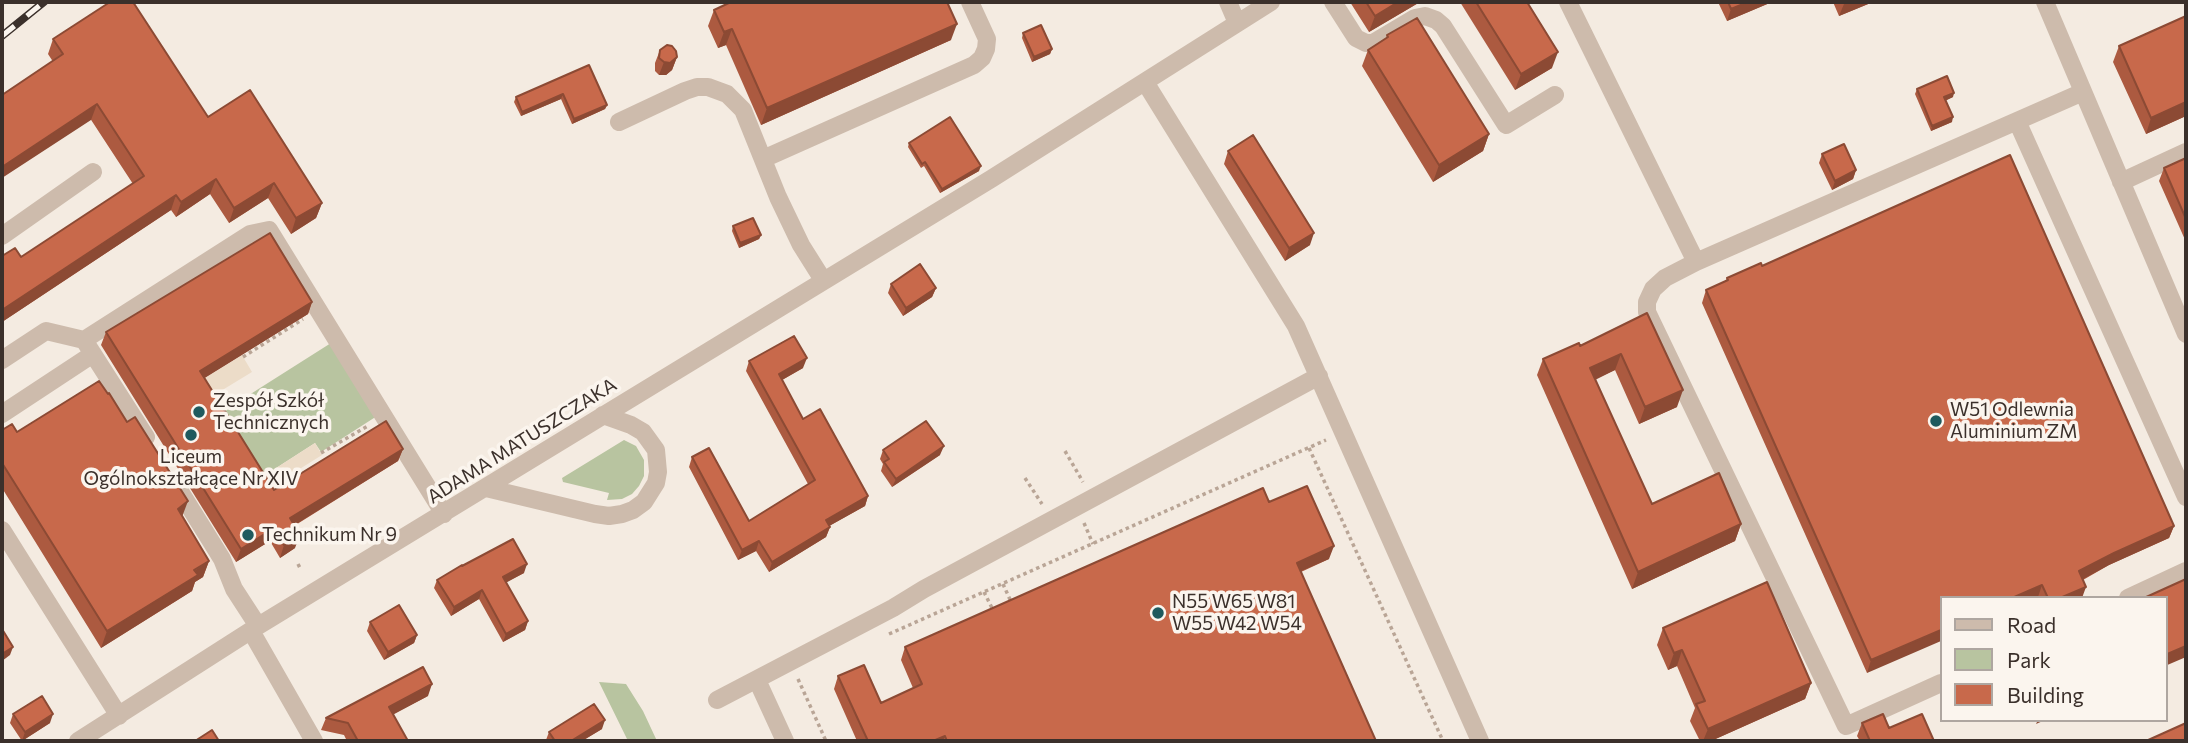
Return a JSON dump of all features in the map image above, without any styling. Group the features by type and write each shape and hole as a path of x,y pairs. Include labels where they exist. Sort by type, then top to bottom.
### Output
{"street":[{"path":"763,159 974,65 982,58 986,39 970,2"},
{"path":"1228,2 1237,23"},
{"name":"ADAMA MATUSZCZAKA","path":"78,741 254,629 991,178 1271,2"},
{"path":"1333,2 1356,38 1366,43 1373,43 1415,18 1425,16 1436,20 1443,26 1506,125 1555,95"},
{"path":"1568,2 1696,262"},
{"path":"2045,2 2186,334"},
{"path":"1145,82 1296,326 1480,741"},
{"path":"619,122 697,87 727,94 743,110 802,245 823,280"},
{"path":"1940,683 1846,726 1647,312 1647,302 1653,289 1665,278 1696,262 2083,92"},
{"path":"2017,121 2186,497"},
{"path":"2121,182 2186,152"},
{"path":"2,236 93,172"},
{"path":"2,414 88,347 250,234 269,230 444,514"},
{"path":"2,360 46,331 88,347 152,447"},
{"path":"717,700 1319,376"},
{"path":"486,488 608,516 633,510 644,502 656,483 656,450 643,432 603,415"},
{"path":"166,469 222,558 254,629 314,741"},
{"path":"2,530 119,716"},
{"path":"2133,596 2186,572"},
{"path":"757,680 785,741"}],"path":[{"path":"243,357 318,309"},
{"path":"321,453 375,421"},
{"path":"879,638 1332,437"},
{"path":"1309,447 1443,741"},
{"path":"1025,478 1045,509"},
{"path":"1003,584 1012,604"},
{"path":"984,592 995,615"},
{"path":"788,663 825,741"}],"green space":[{"path":"331,343 377,416 321,452 315,443 259,479 219,414"},
{"path":"624,440 636,446 644,460 644,476 632,494 622,499 607,500 609,493 563,482 562,478"},
{"path":"599,682 626,684 657,741 628,741"}],"shaded area":[{"path":"242,355 252,372 206,400 195,384"},
{"path":"315,443 322,455 263,492 256,481"}],"building":[{"path":"110,2 133,2 208,117 250,90 322,203 296,218 274,183 234,208 216,179 181,202 176,195 2,310 2,256 15,248 21,257 144,176 97,104 2,167 2,95 63,54 53,39"},
{"path":"731,2 947,2 957,24 767,108 732,29 724,32 714,10"},
{"path":"1366,2 1398,2 1375,16"},
{"path":"1476,2 1527,2 1558,52 1521,74"},
{"path":"1728,2 1748,2 1731,9"},
{"path":"2186,16 2186,102 2151,118 2119,46"},
{"path":"1417,18 1489,134 1439,165 1368,50 1388,37 1387,35"},
{"path":"1041,25 1052,49 1034,57 1023,33"},
{"path":"667,45 672,46 677,57 670,63 659,58 660,50"},
{"path":"589,65 607,105 574,119 563,94 522,112 516,97"},
{"path":"1947,76 1954,93 1944,97 1953,117 1932,126 1917,89"},
{"path":"950,117 981,166 942,189 909,143"},
{"path":"1253,135 1314,233 1289,248 1228,151"},
{"path":"1844,144 1856,170 1835,181 1822,154"},
{"name":"W51 Odlewnia Aluminium ZM","path":"2010,155 2174,526 2079,571 2086,587 2065,596 2047,596 2042,585 2017,596 1940,596 1940,630 1871,660 1706,290 1761,263 1762,266"},
{"path":"2186,158 2186,219 2164,168"},
{"path":"753,218 761,235 740,243 733,226"},
{"path":"270,233 312,302 200,371 274,490 386,421 403,449 290,518 300,535 284,545 274,528 241,549 106,332"},
{"path":"920,264 936,288 906,308 891,284"},
{"path":"1647,313 1683,390 1645,407 1621,354 1590,368 1652,504 1719,473 1741,524 1638,572 1543,359 1579,343 1580,346"},
{"path":"794,336 807,358 779,374 803,419 820,409 868,496 826,520 830,527 772,562 759,541 742,550 692,457 709,448 749,521 815,480 749,361"},
{"path":"99,381 127,422 135,417 188,501 178,509 209,561 194,570 198,575 107,631 2,463 2,430 12,424 17,432"},
{"path":"926,421 944,446 896,479 884,462 889,459 883,450"},
{"name":"N55 W65 W81 W55 W42 W54","path":"1307,486 1334,546 1297,563 1376,741 947,741 945,736 933,741 868,741 838,676 864,665 881,703 922,684 905,647 1263,488 1269,502"},
{"path":"513,539 527,564 503,577 528,621 506,634 482,590 454,607 437,580"},
{"path":"2186,579 2186,646 2167,654 2167,596 2148,596"},
{"path":"1767,582 1811,683 1708,729 1696,704 1705,701 1682,650 1674,653 1663,628"},
{"path":"399,605 417,635 388,652 370,622"},
{"path":"2,629 13,647 2,654"},
{"path":"423,667 432,684 389,707 408,741 358,741 348,723 326,718"},
{"path":"42,696 53,714 25,732 13,714"},
{"path":"594,704 605,720 571,741 555,741 549,732"},
{"path":"1883,714 1889,728 1922,714 1934,741 1870,741 1862,723"},
{"path":"2186,723 2186,741 2146,741"},
{"path":"212,730 219,741 195,741"}],"railway":[{"path":"2,36 44,2"}],"place":[{"name":"Zespół Szkół Technicznych","path":"199,412"},
{"name":"W51 Odlewnia Aluminium ZM","path":"1936,421"},
{"name":"Liceum Ogólnokształcące Nr XIV","path":"191,435"},
{"name":"Technikum Nr 9","path":"248,535"},
{"name":"N55 W65 W81 W55 W42 W54","path":"1158,613"}]}
